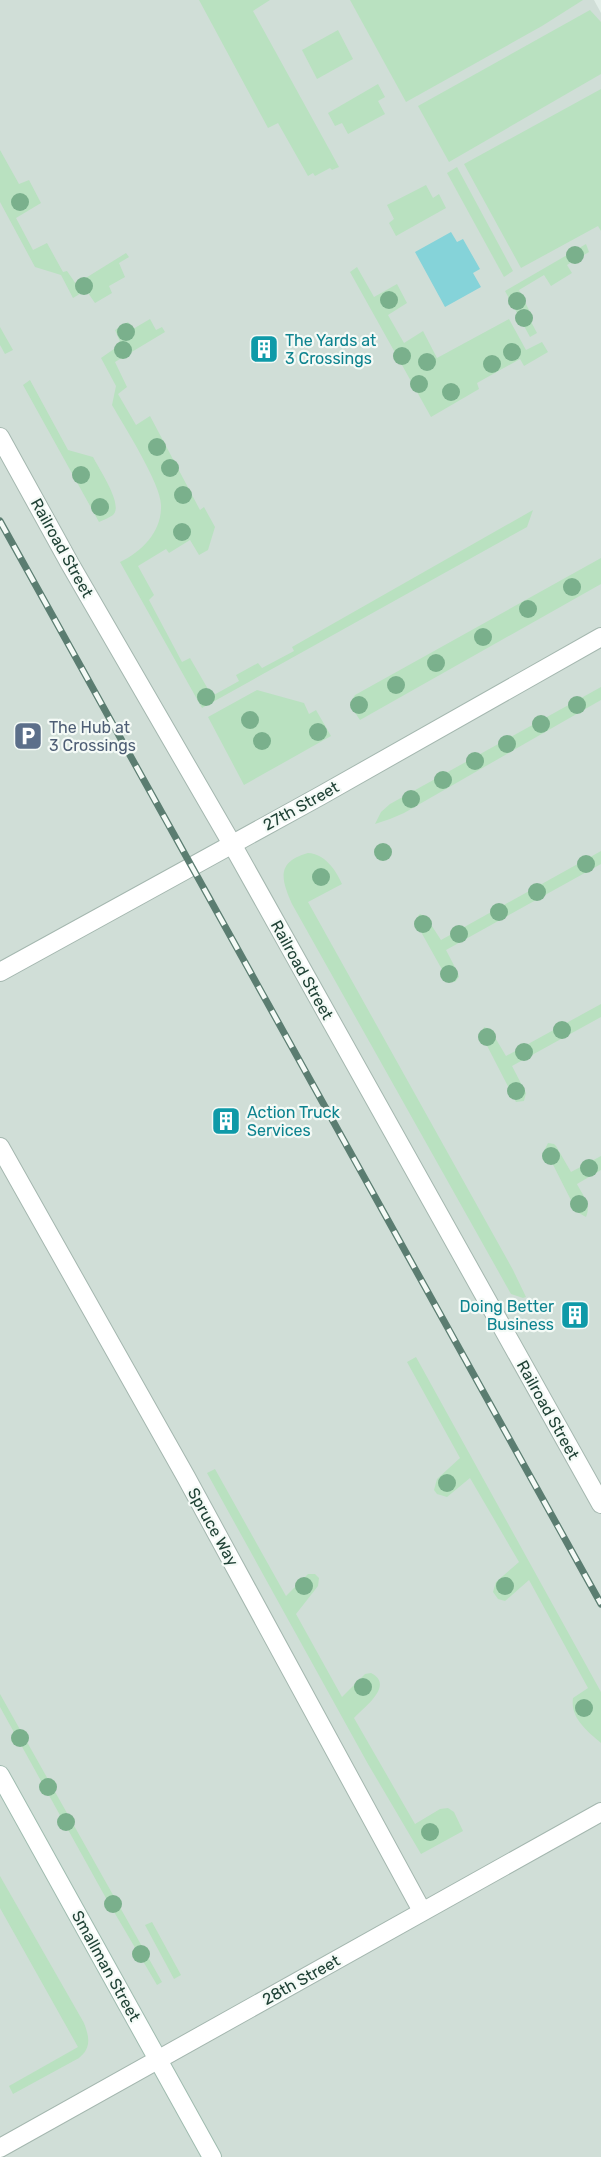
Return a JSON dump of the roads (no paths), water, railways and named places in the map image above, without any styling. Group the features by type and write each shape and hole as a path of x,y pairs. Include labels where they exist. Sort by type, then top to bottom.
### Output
{"street":[{"name":"Railroad Street","path":"0,437 70,564 232,844 601,1504"},
{"name":"27th Street","path":"0,972 601,637"},
{"name":"Spruce Way","path":"0,1147 186,1477 422,1911"},
{"name":"Smallman Street","path":"0,1775 212,2157"},
{"name":"28th Street","path":"0,2148 601,1812"}],"water":[{"path":"451,232 457,242 463,239 480,269 473,273 481,287 445,307 415,252"}],"railway":[{"path":"0,521 601,1604"}],"place":[{"name":"The Yards at 3 Crossings","path":"264,349"},
{"name":"The Hub at 3 Crossings","path":"28,736"},
{"name":"Action Truck Services","path":"226,1121"},
{"name":"Doing Better Business","path":"575,1315"}]}
